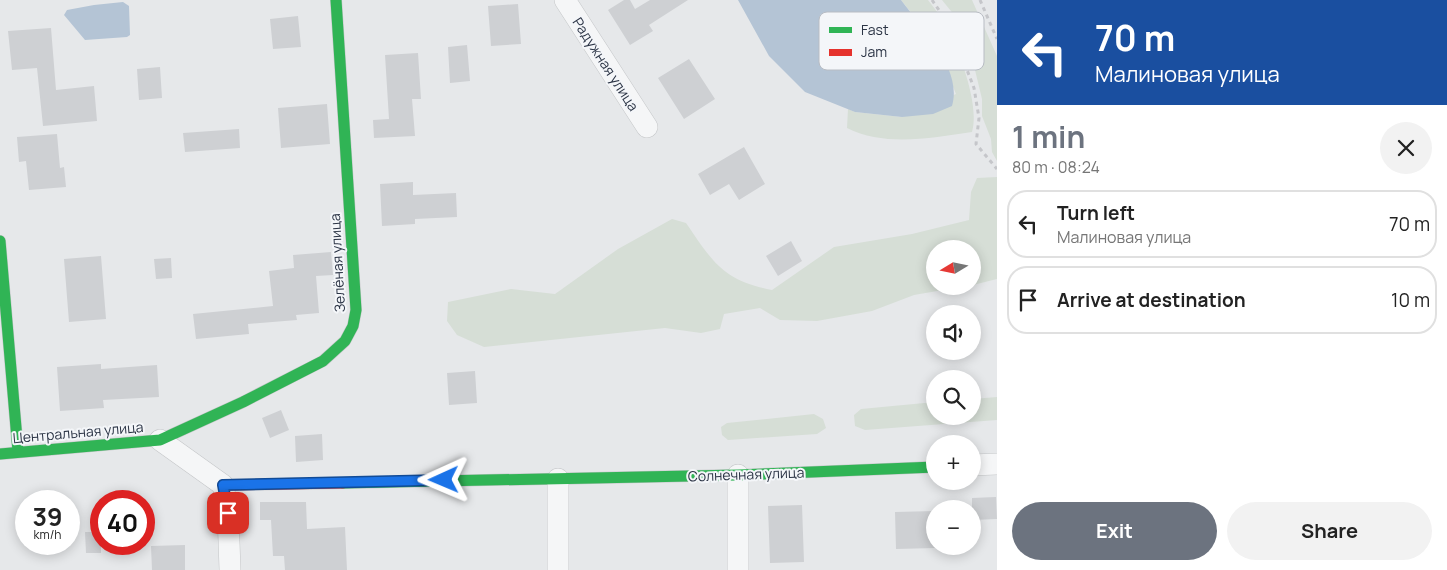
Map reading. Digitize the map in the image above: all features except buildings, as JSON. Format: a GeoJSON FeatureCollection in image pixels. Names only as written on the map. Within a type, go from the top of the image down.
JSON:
{"type":"FeatureCollection","features":[{"type":"Feature","properties":{"kind":"street","name":"Зелёная улица"},"geometry":{"type":"LineString","coordinates":[[160,440],[244,402],[323,362],[346,342],[353,326],[356,310],[336,0]]}},
{"type":"Feature","properties":{"kind":"street","name":"Радужная улица"},"geometry":{"type":"LineString","coordinates":[[564,0],[647,127]]}},
{"type":"Feature","properties":{"kind":"street"},"geometry":{"type":"LineString","coordinates":[[0,242],[18,451]]}},
{"type":"Feature","properties":{"kind":"street","name":"Центральная улица"},"geometry":{"type":"LineString","coordinates":[[0,454],[160,440]]}},
{"type":"Feature","properties":{"kind":"street"},"geometry":{"type":"LineString","coordinates":[[160,440],[223,485],[228,513],[230,570]]}},
{"type":"Feature","properties":{"kind":"street"},"geometry":{"type":"LineString","coordinates":[[981,465],[997,464]]}},
{"type":"Feature","properties":{"kind":"street","name":"Солнечная улица"},"geometry":{"type":"LineString","coordinates":[[223,485],[738,475],[926,467]]}},
{"type":"Feature","properties":{"kind":"street"},"geometry":{"type":"LineString","coordinates":[[738,475],[738,570]]}},
{"type":"Feature","properties":{"kind":"street"},"geometry":{"type":"LineString","coordinates":[[558,479],[558,570]]}},
{"type":"Feature","properties":{"kind":"path"},"geometry":{"type":"LineString","coordinates":[[932,0],[940,12]]}},
{"type":"Feature","properties":{"kind":"path"},"geometry":{"type":"LineString","coordinates":[[980,0],[997,39]]}},
{"type":"Feature","properties":{"kind":"path"},"geometry":{"type":"LineString","coordinates":[[967,70],[974,88],[979,118],[976,144],[997,169]]}},
{"type":"Feature","properties":{"kind":"shaded area"},"geometry":{"type":"Polygon","coordinates":[[[901,0],[928,0],[938,12],[911,12],[901,0]]]}},
{"type":"Feature","properties":{"kind":"shaded area"},"geometry":{"type":"Polygon","coordinates":[[[942,0],[972,0],[977,12],[952,12],[942,0]]]}},
{"type":"Feature","properties":{"kind":"shaded area"},"geometry":{"type":"Polygon","coordinates":[[[984,27],[997,56],[997,161],[992,152],[991,139],[982,116],[982,99],[975,70],[984,70],[984,27]]]}},
{"type":"Feature","properties":{"kind":"shaded area"},"geometry":{"type":"Polygon","coordinates":[[[946,70],[964,70],[973,107],[974,120],[972,132],[924,138],[892,139],[862,134],[847,128],[848,109],[855,112],[902,117],[956,94],[946,70]]]}},
{"type":"Feature","properties":{"kind":"shaded area"},"geometry":{"type":"Polygon","coordinates":[[[997,177],[997,279],[981,283],[981,240],[926,240],[926,293],[914,295],[872,311],[817,321],[780,320],[760,308],[724,314],[720,329],[701,333],[665,328],[484,347],[457,335],[447,321],[448,302],[511,289],[555,294],[618,249],[672,219],[686,223],[712,259],[730,275],[755,286],[772,290],[834,247],[912,234],[969,220],[971,192],[977,178],[997,177]]]}},
{"type":"Feature","properties":{"kind":"shaded area"},"geometry":{"type":"Polygon","coordinates":[[[997,397],[997,420],[981,421],[981,398],[997,397]]]}},
{"type":"Feature","properties":{"kind":"shaded area"},"geometry":{"type":"Polygon","coordinates":[[[926,403],[926,425],[931,425],[865,430],[855,426],[854,415],[861,409],[926,403]]]}},
{"type":"Feature","properties":{"kind":"shaded area"},"geometry":{"type":"Polygon","coordinates":[[[814,414],[823,419],[826,428],[817,434],[728,440],[722,435],[721,427],[727,423],[814,414]]]}},
{"type":"Feature","properties":{"kind":"water"},"geometry":{"type":"Polygon","coordinates":[[[738,0],[901,0],[910,12],[819,12],[819,70],[949,70],[954,92],[952,106],[933,114],[902,117],[855,112],[805,92],[769,56],[738,0]]]}},
{"type":"Feature","properties":{"kind":"water"},"geometry":{"type":"Polygon","coordinates":[[[123,2],[129,6],[130,35],[127,37],[85,40],[64,15],[67,10],[123,2]]]}},
{"type":"Feature","properties":{"kind":"traffic: fast"},"geometry":{"type":"LineString","coordinates":[[0,454],[160,440],[243,402],[323,361],[345,341],[353,326],[356,310],[336,0]]}},
{"type":"Feature","properties":{"kind":"traffic: fast"},"geometry":{"type":"LineString","coordinates":[[0,241],[18,451]]}},
{"type":"Feature","properties":{"kind":"traffic: fast"},"geometry":{"type":"LineString","coordinates":[[343,483],[738,475],[926,467]]}},
{"type":"Feature","properties":{"kind":"traffic: jam"},"geometry":{"type":"LineString","coordinates":[[223,485],[343,483]]}},
{"type":"Feature","properties":{"kind":"route"},"geometry":{"type":"LineString","coordinates":[[228,513],[223,485],[444,480]]}}]}
